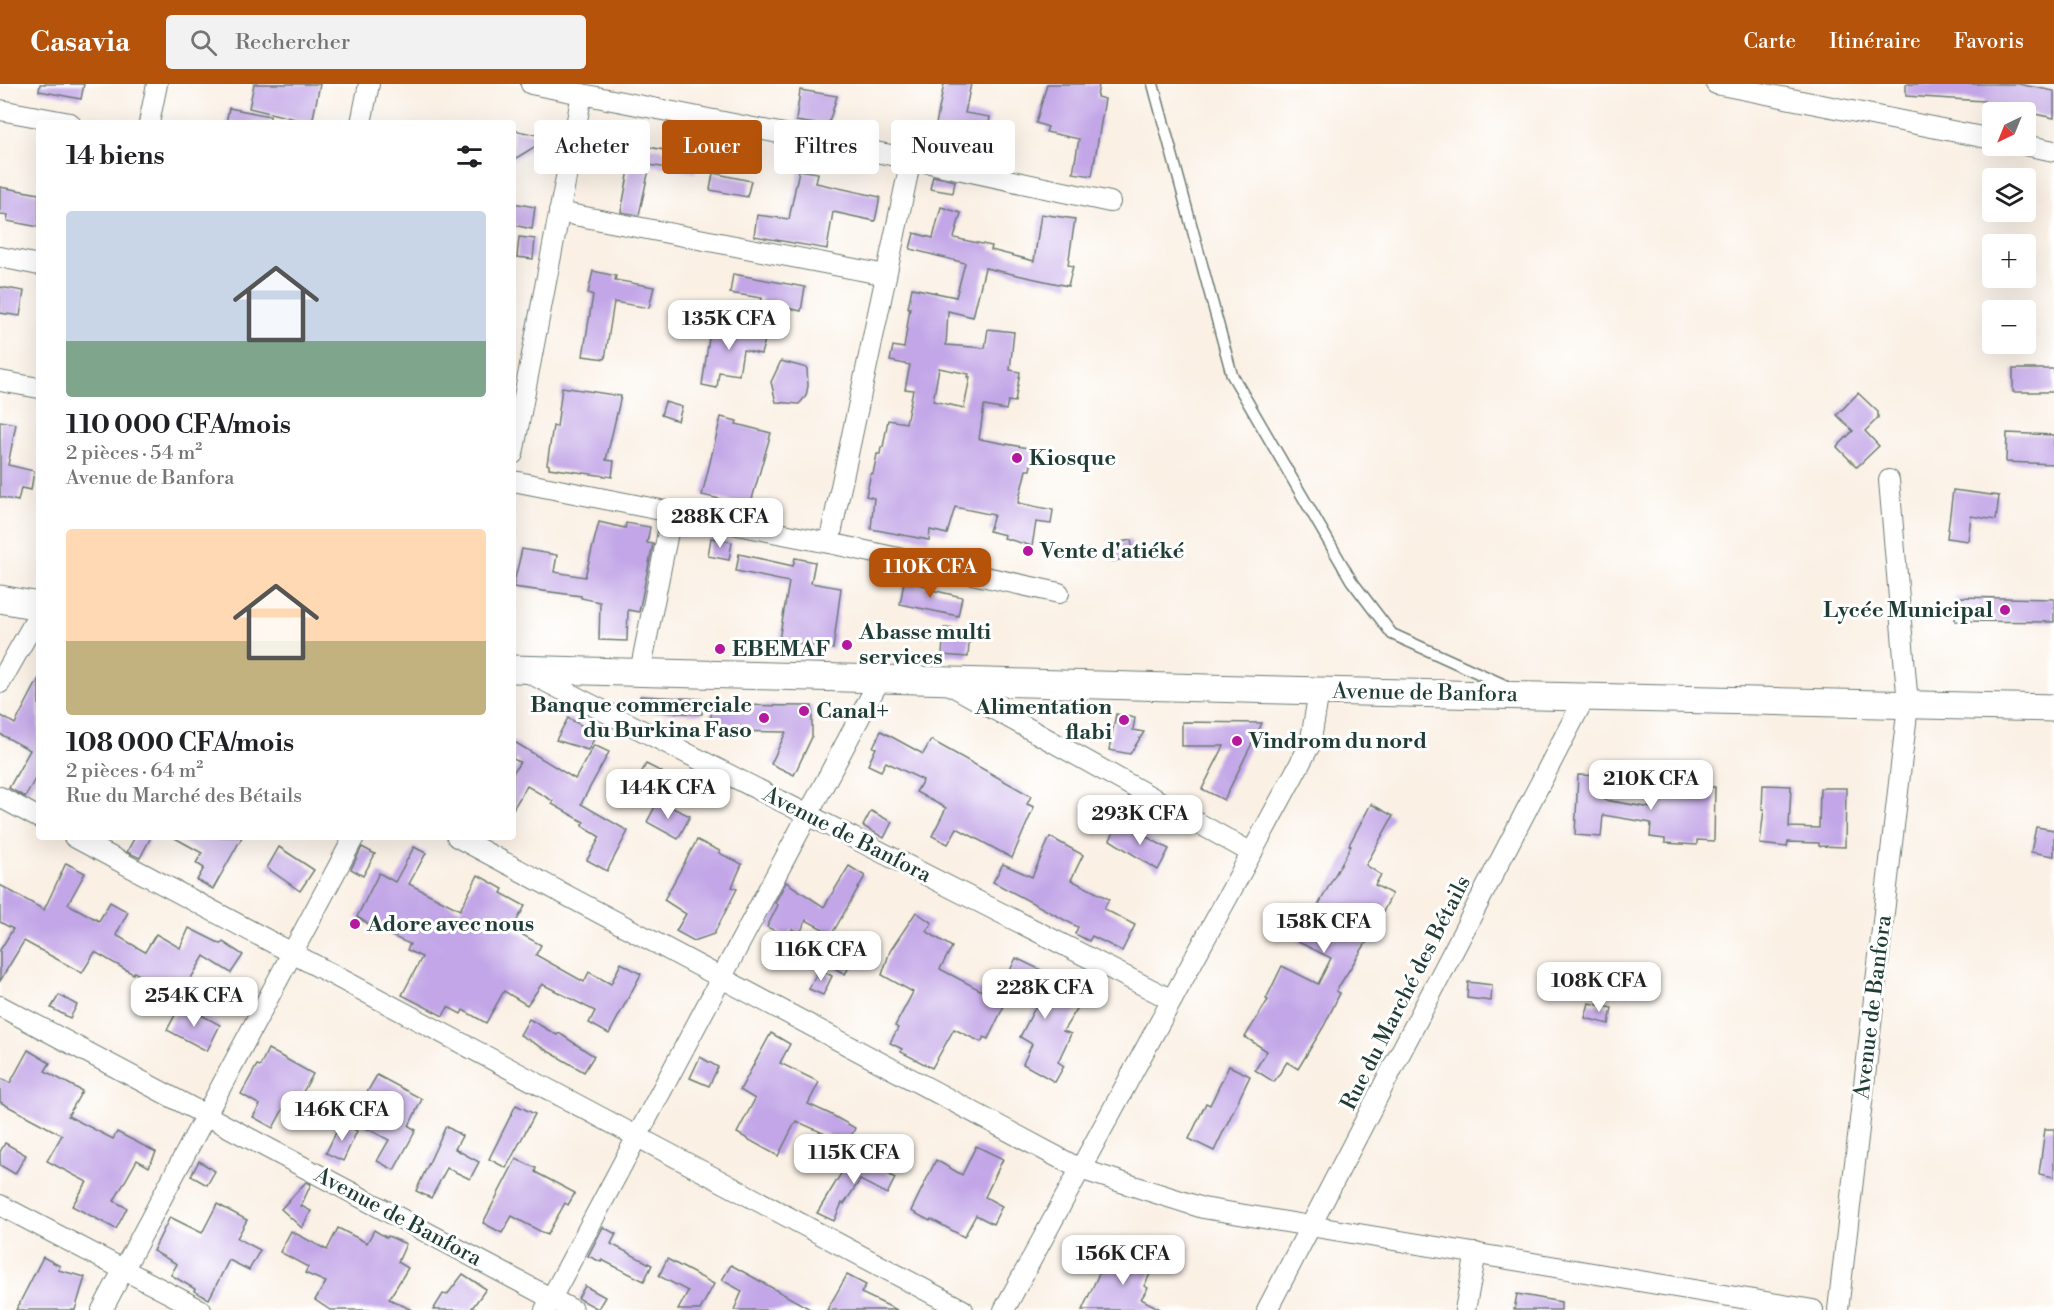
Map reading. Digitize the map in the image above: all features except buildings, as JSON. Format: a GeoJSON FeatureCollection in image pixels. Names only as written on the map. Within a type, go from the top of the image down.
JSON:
{"type":"FeatureCollection","features":[{"type":"Feature","properties":{"kind":"main road"},"geometry":{"type":"LineString","coordinates":[[0,599],[36,605]]}},
{"type":"Feature","properties":{"kind":"main road","name":"Avenue de Banfora"},"geometry":{"type":"LineString","coordinates":[[518,669],[2054,708]]}},
{"type":"Feature","properties":{"kind":"street"},"geometry":{"type":"LineString","coordinates":[[150,120],[157,84]]}},
{"type":"Feature","properties":{"kind":"street"},"geometry":{"type":"LineString","coordinates":[[362,120],[369,84]]}},
{"type":"Feature","properties":{"kind":"street"},"geometry":{"type":"LineString","coordinates":[[531,84],[891,155]]}},
{"type":"Feature","properties":{"kind":"street"},"geometry":{"type":"LineString","coordinates":[[1716,84],[1982,137]]}},
{"type":"Feature","properties":{"kind":"street"},"geometry":{"type":"LineString","coordinates":[[516,438],[582,94]]}},
{"type":"Feature","properties":{"kind":"street"},"geometry":{"type":"LineString","coordinates":[[0,110],[54,120]]}},
{"type":"Feature","properties":{"kind":"street"},"geometry":{"type":"LineString","coordinates":[[2036,147],[2054,151]]}},
{"type":"Feature","properties":{"kind":"street"},"geometry":{"type":"LineString","coordinates":[[829,543],[908,174]]}},
{"type":"Feature","properties":{"kind":"street"},"geometry":{"type":"LineString","coordinates":[[980,174],[1110,202]]}},
{"type":"Feature","properties":{"kind":"street"},"geometry":{"type":"LineString","coordinates":[[559,212],[886,275]]}},
{"type":"Feature","properties":{"kind":"street"},"geometry":{"type":"LineString","coordinates":[[0,257],[36,264]]}},
{"type":"Feature","properties":{"kind":"street"},"geometry":{"type":"LineString","coordinates":[[0,381],[36,387]]}},
{"type":"Feature","properties":{"kind":"street"},"geometry":{"type":"LineString","coordinates":[[1889,480],[1908,705]]}},
{"type":"Feature","properties":{"kind":"street"},"geometry":{"type":"LineString","coordinates":[[516,482],[829,543],[1059,593]]}},
{"type":"Feature","properties":{"kind":"street"},"geometry":{"type":"LineString","coordinates":[[640,672],[672,513]]}},
{"type":"Feature","properties":{"kind":"street"},"geometry":{"type":"LineString","coordinates":[[0,682],[36,619]]}},
{"type":"Feature","properties":{"kind":"street","name":"Avenue de Banfora"},"geometry":{"type":"LineString","coordinates":[[518,669],[1172,1000]]}},
{"type":"Feature","properties":{"kind":"street"},"geometry":{"type":"LineString","coordinates":[[549,1304],[880,679]]}},
{"type":"Feature","properties":{"kind":"street","name":"Avenue de Banfora"},"geometry":{"type":"LineString","coordinates":[[942,681],[1252,853]]}},
{"type":"Feature","properties":{"kind":"street"},"geometry":{"type":"LineString","coordinates":[[1004,1310],[1310,745],[1319,691]]}},
{"type":"Feature","properties":{"kind":"street","name":"Rue du Marché des Bétails"},"geometry":{"type":"LineString","coordinates":[[1267,1310],[1586,697]]}},
{"type":"Feature","properties":{"kind":"street","name":"Avenue de Banfora"},"geometry":{"type":"LineString","coordinates":[[1838,1310],[1908,705]]}},
{"type":"Feature","properties":{"kind":"street"},"geometry":{"type":"LineString","coordinates":[[0,797],[36,816]]}},
{"type":"Feature","properties":{"kind":"street"},"geometry":{"type":"LineString","coordinates":[[80,840],[963,1310]]}},
{"type":"Feature","properties":{"kind":"street"},"geometry":{"type":"LineString","coordinates":[[102,1310],[352,840]]}},
{"type":"Feature","properties":{"kind":"street"},"geometry":{"type":"LineString","coordinates":[[463,840],[1080,1169],[1203,1208],[1814,1310]]}},
{"type":"Feature","properties":{"kind":"street","name":"Avenue de Banfora"},"geometry":{"type":"LineString","coordinates":[[0,1006],[206,1115],[549,1304],[573,1310]]}},
{"type":"Feature","properties":{"kind":"street"},"geometry":{"type":"LineString","coordinates":[[0,1204],[201,1310]]}},
{"type":"Feature","properties":{"kind":"street"},"geometry":{"type":"LineString","coordinates":[[1465,1310],[1476,1253]]}},
{"type":"Feature","properties":{"kind":"lane"},"geometry":{"type":"LineString","coordinates":[[1153,84],[1232,375],[1350,580],[1392,634],[1529,695]]}},
{"type":"Feature","properties":{"kind":"place","name":"Kiosque"},"geometry":{"type":"Point","coordinates":[1017,458]}},
{"type":"Feature","properties":{"kind":"place","name":"Vente d'atiéké"},"geometry":{"type":"Point","coordinates":[1028,551]}},
{"type":"Feature","properties":{"kind":"place","name":"Lycée Municipal"},"geometry":{"type":"Point","coordinates":[2005,610]}},
{"type":"Feature","properties":{"kind":"place","name":"Abasse multi services"},"geometry":{"type":"Point","coordinates":[847,645]}},
{"type":"Feature","properties":{"kind":"place","name":"EBEMAF"},"geometry":{"type":"Point","coordinates":[720,649]}},
{"type":"Feature","properties":{"kind":"place","name":"Canal+"},"geometry":{"type":"Point","coordinates":[804,711]}},
{"type":"Feature","properties":{"kind":"place","name":"Banque commerciale du Burkina Faso"},"geometry":{"type":"Point","coordinates":[764,718]}},
{"type":"Feature","properties":{"kind":"place","name":"Alimentation flabi"},"geometry":{"type":"Point","coordinates":[1124,720]}},
{"type":"Feature","properties":{"kind":"place","name":"Vindrom du nord"},"geometry":{"type":"Point","coordinates":[1237,741]}},
{"type":"Feature","properties":{"kind":"place","name":"Adore avec nous"},"geometry":{"type":"Point","coordinates":[355,924]}}]}
